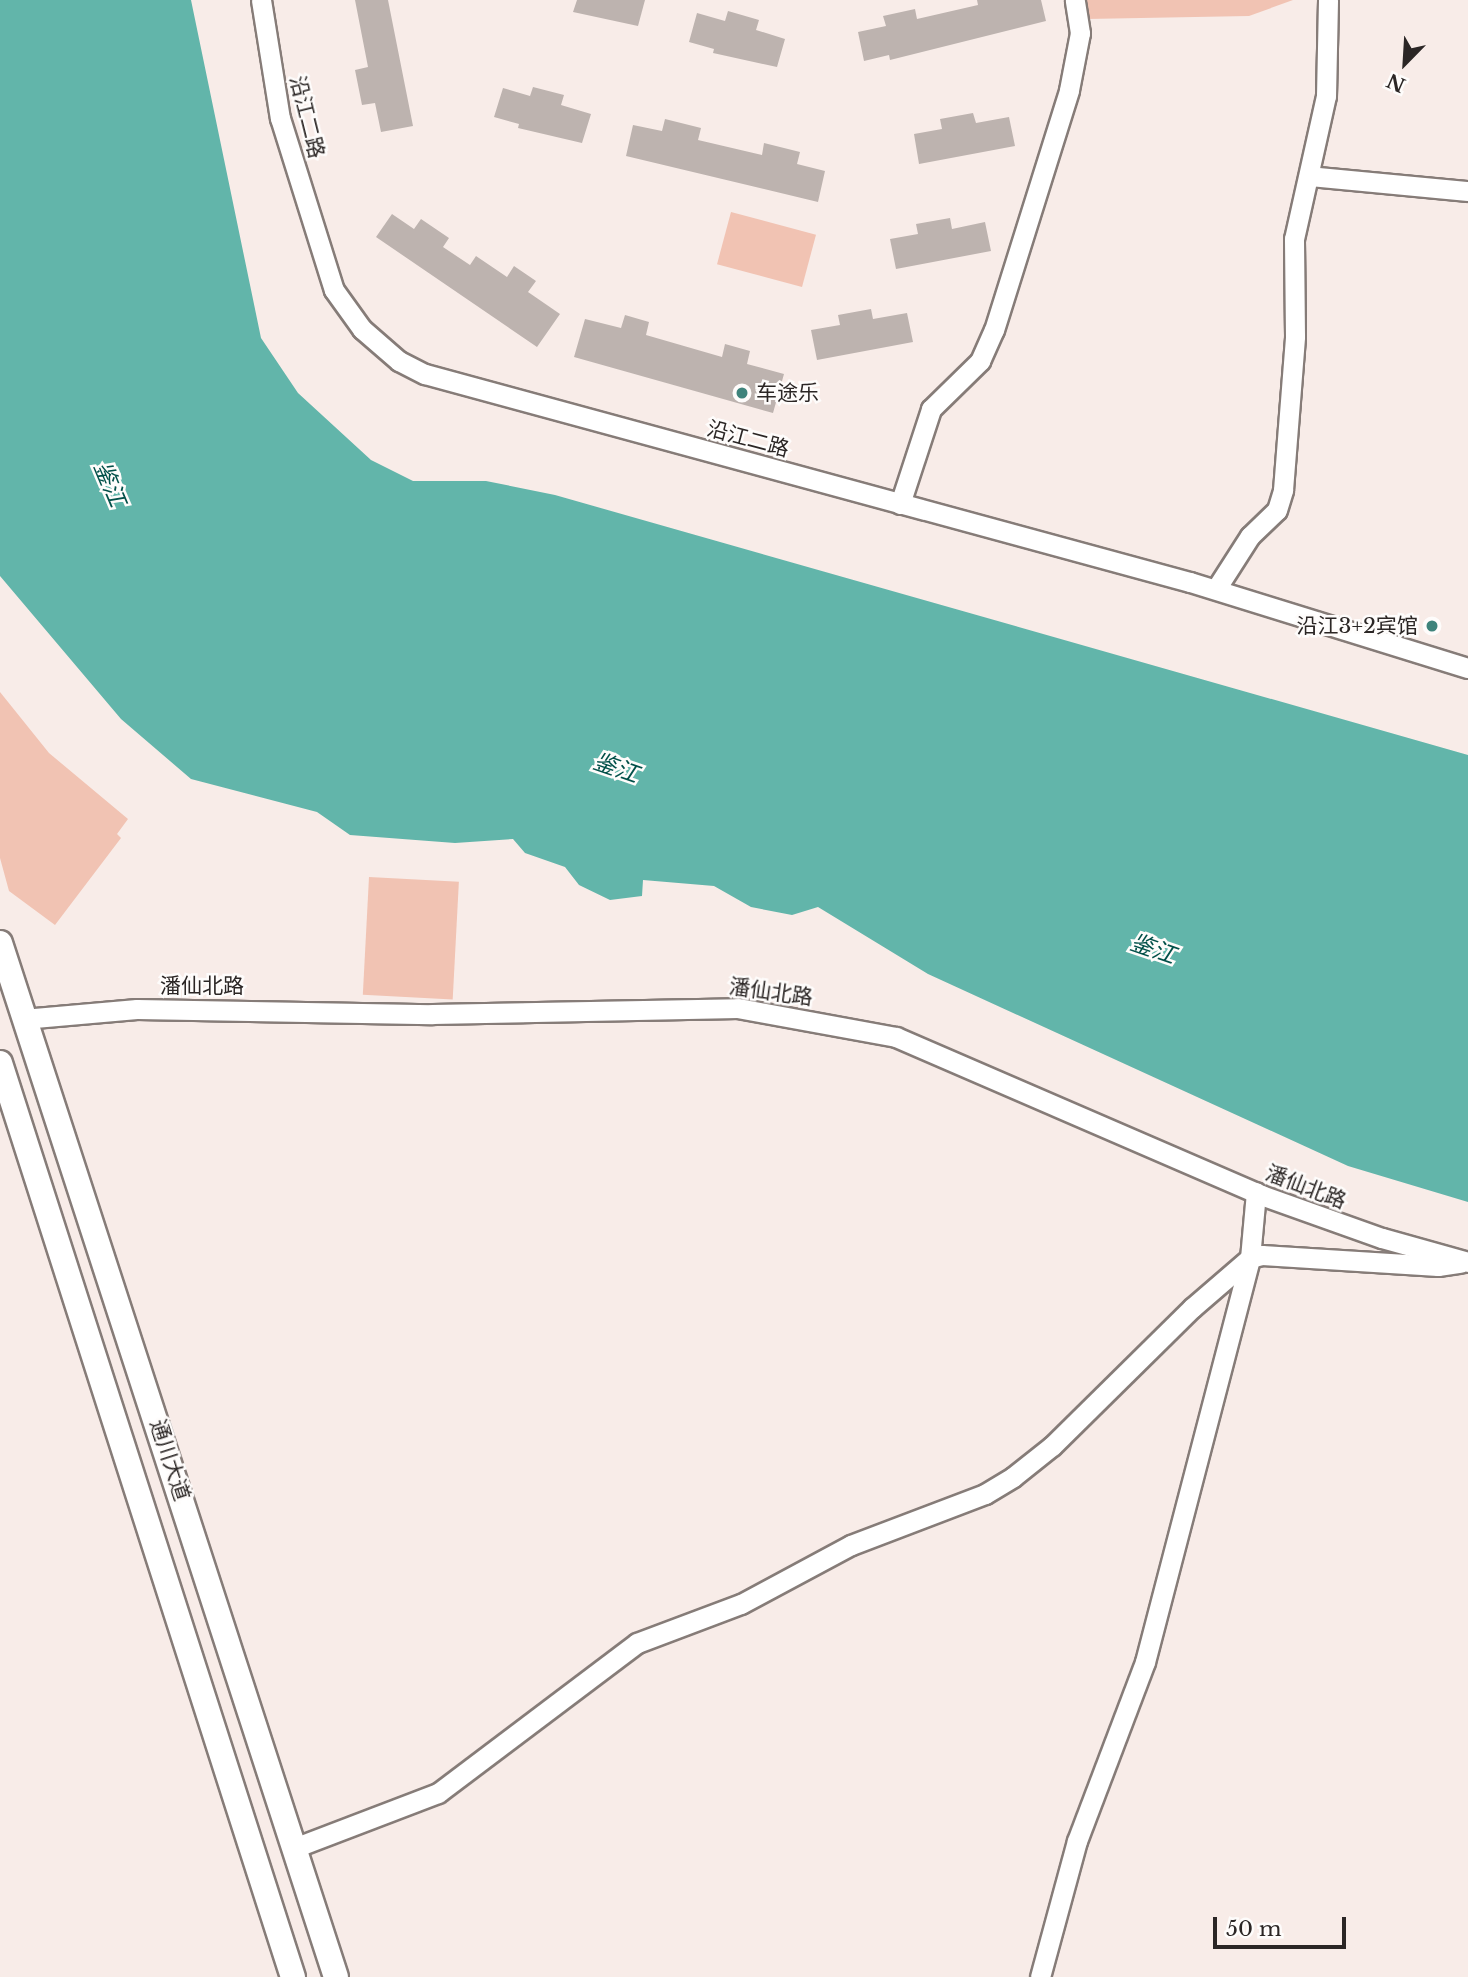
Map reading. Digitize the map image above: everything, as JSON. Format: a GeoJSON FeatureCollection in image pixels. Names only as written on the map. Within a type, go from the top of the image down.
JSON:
{"type":"FeatureCollection","features":[{"type":"Feature","properties":{"kind":"main road","name":"通川大道"},"geometry":{"type":"LineString","coordinates":[[0,943],[336,1977]]}},
{"type":"Feature","properties":{"kind":"main road","name":"通川大道"},"geometry":{"type":"LineString","coordinates":[[0,1063],[293,1977]]}},
{"type":"Feature","properties":{"kind":"street","name":"沿江二路"},"geometry":{"type":"LineString","coordinates":[[261,0],[280,118],[334,290],[376,344],[425,374],[1216,589],[1468,668]]}},
{"type":"Feature","properties":{"kind":"street"},"geometry":{"type":"LineString","coordinates":[[900,504],[931,409],[980,361],[994,330],[1069,90],[1080,33],[1075,0]]}},
{"type":"Feature","properties":{"kind":"street"},"geometry":{"type":"LineString","coordinates":[[1216,589],[1237,554],[1280,503],[1295,336],[1294,239],[1326,96],[1331,56],[1328,0]]}},
{"type":"Feature","properties":{"kind":"street"},"geometry":{"type":"LineString","coordinates":[[1309,176],[1468,191]]}},
{"type":"Feature","properties":{"kind":"street","name":"潘仙北路"},"geometry":{"type":"LineString","coordinates":[[23,1019],[137,1009],[432,1014],[738,1008],[896,1037],[1255,1192],[1382,1238],[1468,1262]]}},
{"type":"Feature","properties":{"kind":"street"},"geometry":{"type":"LineString","coordinates":[[1040,1977],[1076,1842],[1145,1662],[1250,1258],[1255,1192]]}},
{"type":"Feature","properties":{"kind":"street"},"geometry":{"type":"LineString","coordinates":[[294,1848],[438,1793],[636,1643],[741,1604],[852,1545],[1003,1483],[1052,1446],[1192,1308],[1250,1258],[1262,1255],[1438,1266],[1468,1262]]}},
{"type":"Feature","properties":{"kind":"shaded area"},"geometry":{"type":"Polygon","coordinates":[[[1084,0],[1293,0],[1249,16],[1087,19],[1084,0]]]}},
{"type":"Feature","properties":{"kind":"shaded area"},"geometry":{"type":"Polygon","coordinates":[[[731,212],[816,235],[802,287],[717,264],[731,212]]]}},
{"type":"Feature","properties":{"kind":"shaded area"},"geometry":{"type":"Polygon","coordinates":[[[0,692],[49,753],[128,819],[117,834],[121,838],[55,925],[9,891],[0,858],[0,692]]]}},
{"type":"Feature","properties":{"kind":"shaded area"},"geometry":{"type":"Polygon","coordinates":[[[369,877],[459,882],[453,1000],[363,995],[369,877]]]}},
{"type":"Feature","properties":{"kind":"water","name":"鉴江"},"geometry":{"type":"Polygon","coordinates":[[[0,0],[191,0],[261,338],[298,393],[371,460],[413,481],[486,481],[555,495],[1468,755],[1468,1202],[1348,1166],[928,974],[818,907],[792,915],[751,907],[714,886],[643,880],[642,896],[610,900],[579,885],[565,867],[525,853],[513,839],[455,843],[350,835],[317,812],[191,779],[121,719],[0,576],[0,0]]]}},
{"type":"Feature","properties":{"kind":"building"},"geometry":{"type":"Polygon","coordinates":[[[355,0],[388,0],[413,126],[381,132],[375,103],[362,105],[355,70],[368,67],[355,0]]]}},
{"type":"Feature","properties":{"kind":"building"},"geometry":{"type":"Polygon","coordinates":[[[577,0],[645,0],[638,26],[573,12],[577,0]]]}},
{"type":"Feature","properties":{"kind":"building"},"geometry":{"type":"Polygon","coordinates":[[[977,0],[1041,0],[1046,21],[890,60],[889,55],[864,61],[858,32],[886,26],[883,16],[915,9],[917,19],[978,5],[977,0]]]}},
{"type":"Feature","properties":{"kind":"building"},"geometry":{"type":"Polygon","coordinates":[[[728,11],[759,20],[756,30],[785,39],[777,67],[713,53],[714,49],[689,42],[697,13],[725,21],[728,11]]]}},
{"type":"Feature","properties":{"kind":"building"},"geometry":{"type":"Polygon","coordinates":[[[533,87],[564,95],[561,105],[591,114],[582,143],[518,128],[519,124],[494,117],[503,88],[530,96],[533,87]]]}},
{"type":"Feature","properties":{"kind":"building"},"geometry":{"type":"Polygon","coordinates":[[[973,113],[976,123],[1009,117],[1015,146],[919,164],[914,134],[942,129],[940,119],[973,113]]]}},
{"type":"Feature","properties":{"kind":"building"},"geometry":{"type":"Polygon","coordinates":[[[665,119],[701,128],[698,140],[762,155],[764,143],[800,152],[797,164],[825,171],[818,202],[626,156],[633,125],[662,131],[665,119]]]}},
{"type":"Feature","properties":{"kind":"building"},"geometry":{"type":"Polygon","coordinates":[[[392,214],[414,229],[421,219],[449,238],[443,247],[470,265],[476,256],[507,277],[514,266],[536,281],[528,292],[560,314],[537,347],[376,237],[392,214]]]}},
{"type":"Feature","properties":{"kind":"building"},"geometry":{"type":"Polygon","coordinates":[[[950,218],[952,229],[985,222],[991,251],[896,269],[890,239],[918,234],[916,224],[950,218]]]}},
{"type":"Feature","properties":{"kind":"building"},"geometry":{"type":"Polygon","coordinates":[[[871,309],[873,319],[907,313],[913,342],[817,360],[811,330],[840,325],[838,315],[871,309]]]}},
{"type":"Feature","properties":{"kind":"building"},"geometry":{"type":"Polygon","coordinates":[[[625,315],[649,322],[646,335],[722,357],[725,344],[750,351],[747,364],[784,374],[773,413],[574,357],[585,319],[621,328],[625,315]]]}},
{"type":"Feature","properties":{"kind":"place","name":"车途乐"},"geometry":{"type":"Point","coordinates":[742,393]}},
{"type":"Feature","properties":{"kind":"place","name":"沿江3+2宾馆"},"geometry":{"type":"Point","coordinates":[1432,626]}}]}
